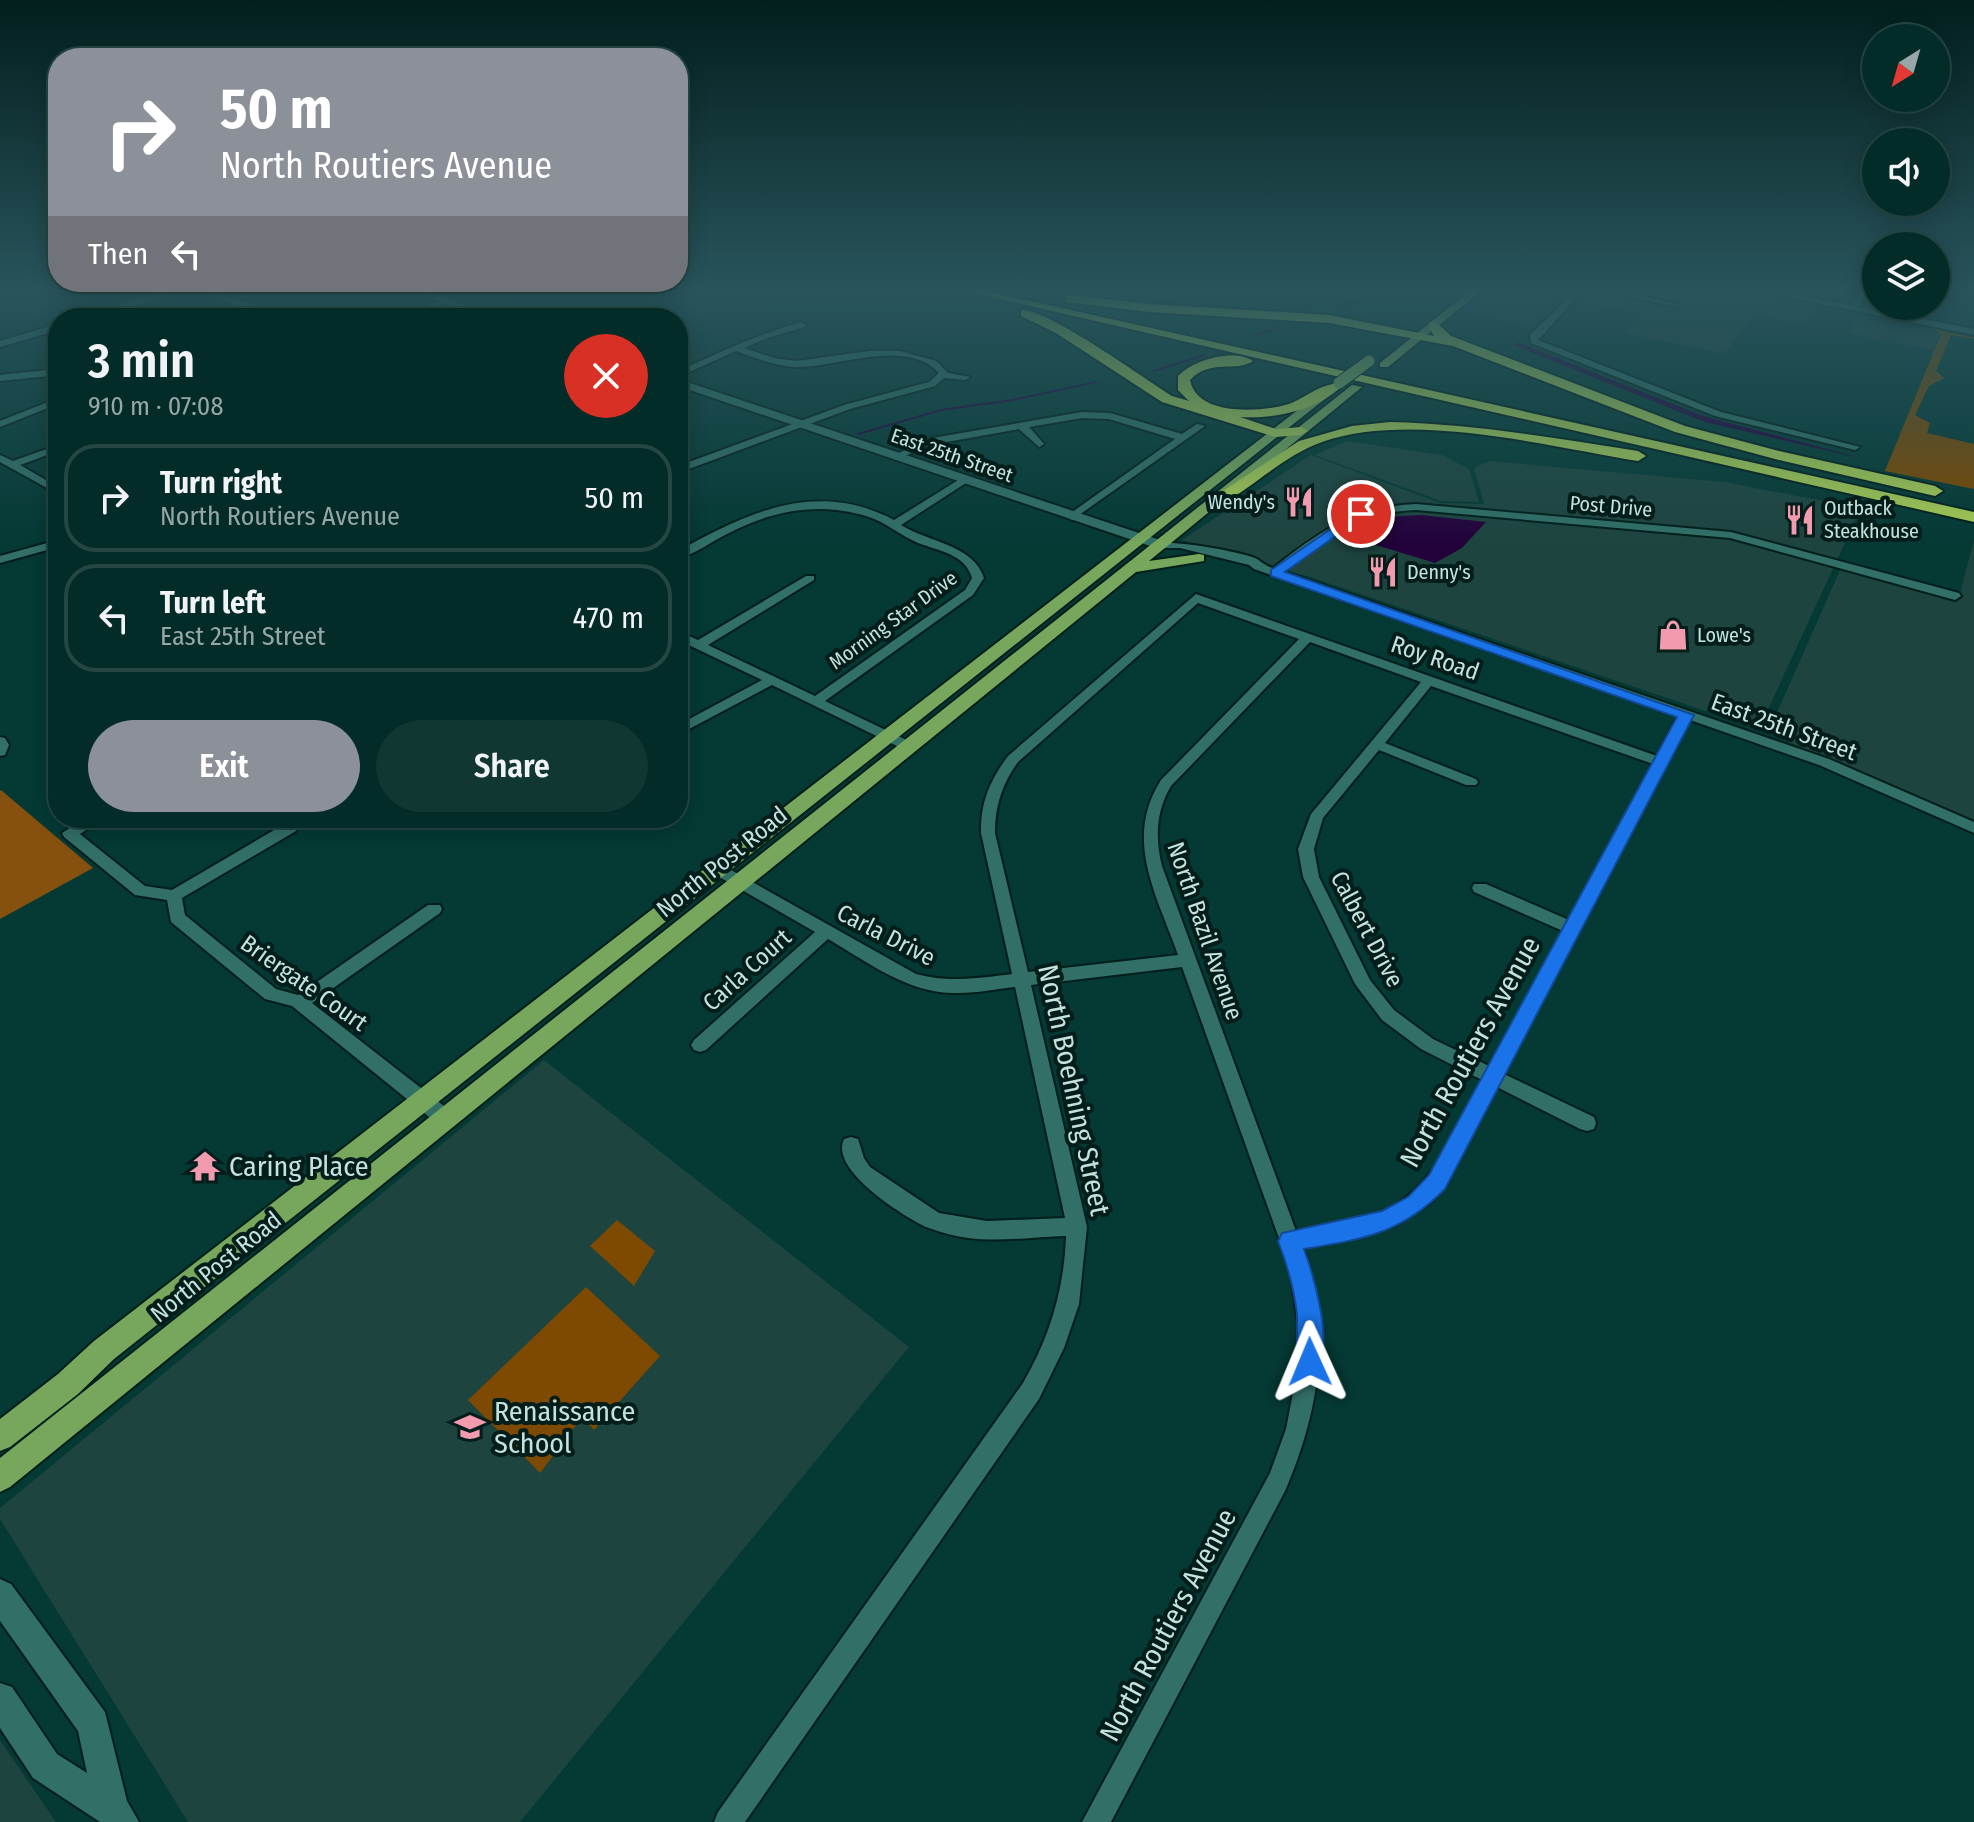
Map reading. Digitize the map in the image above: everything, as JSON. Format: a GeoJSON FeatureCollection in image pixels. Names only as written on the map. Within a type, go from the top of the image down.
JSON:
{"type":"FeatureCollection","features":[{"type":"Feature","properties":{"kind":"highway"},"geometry":{"type":"LineString","coordinates":[[1127,375],[1155,393],[1225,419],[1275,433],[1301,431]]}},
{"type":"Feature","properties":{"kind":"highway"},"geometry":{"type":"LineString","coordinates":[[1188,375],[1182,381],[1188,394],[1205,405],[1253,413],[1288,409],[1336,386]]}},
{"type":"Feature","properties":{"kind":"highway"},"geometry":{"type":"LineString","coordinates":[[1318,375],[1974,524]]}},
{"type":"Feature","properties":{"kind":"highway"},"geometry":{"type":"LineString","coordinates":[[1337,375],[1974,517]]}},
{"type":"Feature","properties":{"kind":"highway"},"geometry":{"type":"LineString","coordinates":[[1386,375],[1974,505]]}},
{"type":"Feature","properties":{"kind":"highway"},"geometry":{"type":"LineString","coordinates":[[1538,375],[1679,428],[1944,493]]}},
{"type":"Feature","properties":{"kind":"highway"},"geometry":{"type":"LineString","coordinates":[[1225,419],[1254,434],[1255,449]]}},
{"type":"Feature","properties":{"kind":"highway"},"geometry":{"type":"LineString","coordinates":[[1217,500],[1308,443],[1348,431],[1399,427],[1468,432],[1641,456],[1907,509]]}},
{"type":"Feature","properties":{"kind":"main road","name":"North Post Road"},"geometry":{"type":"LineString","coordinates":[[0,1437],[68,1384],[104,1350],[1350,375]]}},
{"type":"Feature","properties":{"kind":"main road","name":"North Post Road"},"geometry":{"type":"LineString","coordinates":[[0,1477],[1131,569],[1165,546],[1371,375]]}},
{"type":"Feature","properties":{"kind":"main road"},"geometry":{"type":"LineString","coordinates":[[1131,569],[1199,558]]}},
{"type":"Feature","properties":{"kind":"street"},"geometry":{"type":"LineString","coordinates":[[0,378],[29,375]]}},
{"type":"Feature","properties":{"kind":"street"},"geometry":{"type":"LineString","coordinates":[[1621,375],[1718,414],[1855,447]]}},
{"type":"Feature","properties":{"kind":"street"},"geometry":{"type":"LineString","coordinates":[[688,466],[799,424],[942,378],[965,377]]}},
{"type":"Feature","properties":{"kind":"street","name":"East 25th Street"},"geometry":{"type":"LineString","coordinates":[[688,385],[1141,540],[1165,546],[1180,545],[1253,562],[1258,567]]}},
{"type":"Feature","properties":{"kind":"street"},"geometry":{"type":"LineString","coordinates":[[0,424],[48,405]]}},
{"type":"Feature","properties":{"kind":"street"},"geometry":{"type":"LineString","coordinates":[[896,457],[927,442],[1098,415],[1183,438]]}},
{"type":"Feature","properties":{"kind":"street"},"geometry":{"type":"LineString","coordinates":[[1021,425],[1039,444]]}},
{"type":"Feature","properties":{"kind":"street"},"geometry":{"type":"LineString","coordinates":[[1072,517],[1200,426]]}},
{"type":"Feature","properties":{"kind":"street"},"geometry":{"type":"LineString","coordinates":[[11,465],[48,452]]}},
{"type":"Feature","properties":{"kind":"street"},"geometry":{"type":"LineString","coordinates":[[0,458],[48,485]]}},
{"type":"Feature","properties":{"kind":"street"},"geometry":{"type":"LineString","coordinates":[[894,525],[964,481]]}},
{"type":"Feature","properties":{"kind":"street","name":"Morning Star Drive"},"geometry":{"type":"LineString","coordinates":[[688,550],[748,517],[793,506],[825,506],[859,512],[894,525],[916,539],[968,560],[977,573],[976,583],[969,592],[816,701]]}},
{"type":"Feature","properties":{"kind":"street","name":"Post Drive"},"geometry":{"type":"LineString","coordinates":[[1275,573],[1357,516],[1401,507],[1731,535],[1955,596]]}},
{"type":"Feature","properties":{"kind":"street","name":"East 25th Street"},"geometry":{"type":"LineString","coordinates":[[1165,546],[1174,552],[1199,558],[1245,568],[1258,567],[1824,762],[1974,828]]}},
{"type":"Feature","properties":{"kind":"street"},"geometry":{"type":"LineString","coordinates":[[0,560],[48,547]]}},
{"type":"Feature","properties":{"kind":"street"},"geometry":{"type":"LineString","coordinates":[[699,645],[810,578]]}},
{"type":"Feature","properties":{"kind":"street","name":"Roy Road"},"geometry":{"type":"LineString","coordinates":[[1196,598],[1660,762]]}},
{"type":"Feature","properties":{"kind":"street","name":"North Boehning Street"},"geometry":{"type":"LineString","coordinates":[[728,1822],[1040,1376],[1058,1341],[1075,1276],[1077,1227],[988,833],[988,810],[994,788],[1019,753],[1196,598]]}},
{"type":"Feature","properties":{"kind":"street","name":"North Bazil Avenue"},"geometry":{"type":"LineString","coordinates":[[1290,1241],[1149,846],[1150,820],[1156,799],[1173,774],[1307,638]]}},
{"type":"Feature","properties":{"kind":"street"},"geometry":{"type":"LineString","coordinates":[[688,640],[910,747]]}},
{"type":"Feature","properties":{"kind":"street","name":"Calbert Drive"},"geometry":{"type":"LineString","coordinates":[[1430,679],[1315,820],[1306,849],[1311,877],[1363,984],[1378,1003],[1427,1044],[1587,1123]]}},
{"type":"Feature","properties":{"kind":"street"},"geometry":{"type":"LineString","coordinates":[[688,726],[772,680]]}},
{"type":"Feature","properties":{"kind":"street","name":"North Routiers Avenue"},"geometry":{"type":"LineString","coordinates":[[1096,1822],[1278,1481],[1295,1442],[1309,1382],[1310,1330],[1303,1284],[1290,1241],[1388,1220],[1416,1204],[1443,1171],[1686,715]]}},
{"type":"Feature","properties":{"kind":"street"},"geometry":{"type":"LineString","coordinates":[[0,741],[0,752]]}},
{"type":"Feature","properties":{"kind":"street"},"geometry":{"type":"LineString","coordinates":[[1376,744],[1471,782]]}},
{"type":"Feature","properties":{"kind":"street"},"geometry":{"type":"LineString","coordinates":[[78,828],[69,833],[141,891],[174,896],[289,828]]}},
{"type":"Feature","properties":{"kind":"street","name":"Carla Drive"},"geometry":{"type":"LineString","coordinates":[[719,870],[895,971],[932,985],[958,987],[1188,960]]}},
{"type":"Feature","properties":{"kind":"street"},"geometry":{"type":"LineString","coordinates":[[1480,888],[1572,928]]}},
{"type":"Feature","properties":{"kind":"street","name":"Briergate Court"},"geometry":{"type":"LineString","coordinates":[[174,896],[177,918],[271,994],[299,1003],[446,1119]]}},
{"type":"Feature","properties":{"kind":"street"},"geometry":{"type":"LineString","coordinates":[[299,1003],[434,909]]}},
{"type":"Feature","properties":{"kind":"street","name":"Carla Court"},"geometry":{"type":"LineString","coordinates":[[700,1045],[826,932]]}},
{"type":"Feature","properties":{"kind":"street"},"geometry":{"type":"LineString","coordinates":[[851,1145],[855,1164],[863,1173],[920,1213],[944,1224],[972,1228],[1077,1227]]}},
{"type":"Feature","properties":{"kind":"street"},"geometry":{"type":"LineString","coordinates":[[0,1595],[93,1724],[117,1816]]}},
{"type":"Feature","properties":{"kind":"street"},"geometry":{"type":"LineString","coordinates":[[0,1699],[45,1766],[117,1816]]}},
{"type":"Feature","properties":{"kind":"shaded area"},"geometry":{"type":"Polygon","coordinates":[[[1588,375],[1600,375],[1703,416],[1864,459],[1705,422],[1588,375]]]}},
{"type":"Feature","properties":{"kind":"shaded area"},"geometry":{"type":"Polygon","coordinates":[[[1924,375],[1941,375],[1944,378],[1929,386],[1915,415],[1930,423],[1927,433],[1974,444],[1974,489],[1885,471],[1924,375]]]}},
{"type":"Feature","properties":{"kind":"shaded area"},"geometry":{"type":"Polygon","coordinates":[[[1347,441],[1442,455],[1469,469],[1479,502],[1441,501],[1315,455],[1347,441]]]}},
{"type":"Feature","properties":{"kind":"shaded area"},"geometry":{"type":"Polygon","coordinates":[[[1311,455],[1440,503],[1484,504],[1474,468],[1489,461],[1724,482],[1861,508],[1759,729],[1310,577],[1182,540],[1311,455]]]}},
{"type":"Feature","properties":{"kind":"shaded area"},"geometry":{"type":"Polygon","coordinates":[[[1421,515],[1486,522],[1462,548],[1435,563],[1376,545],[1357,535],[1359,527],[1383,517],[1421,515]]]}},
{"type":"Feature","properties":{"kind":"shaded area"},"geometry":{"type":"Polygon","coordinates":[[[1974,540],[1974,823],[1768,733],[1844,561],[1960,593],[1974,540]]]}},
{"type":"Feature","properties":{"kind":"shaded area"},"geometry":{"type":"Polygon","coordinates":[[[0,791],[93,868],[0,919],[0,791]]]}},
{"type":"Feature","properties":{"kind":"shaded area","name":"Renaissance School"},"geometry":{"type":"Polygon","coordinates":[[[544,1060],[909,1347],[520,1822],[188,1822],[0,1519],[0,1508],[544,1060]]]}},
{"type":"Feature","properties":{"kind":"shaded area"},"geometry":{"type":"Polygon","coordinates":[[[617,1220],[655,1251],[634,1286],[590,1246],[617,1220]]]}},
{"type":"Feature","properties":{"kind":"shaded area"},"geometry":{"type":"Polygon","coordinates":[[[586,1287],[660,1356],[594,1430],[582,1417],[540,1473],[468,1400],[586,1287]]]}},
{"type":"Feature","properties":{"kind":"shaded area"},"geometry":{"type":"Polygon","coordinates":[[[0,1740],[56,1822],[0,1822],[0,1740]]]}},
{"type":"Feature","properties":{"kind":"waterway"},"geometry":{"type":"LineString","coordinates":[[858,434],[941,410],[1013,400],[1096,382]]}},
{"type":"Feature","properties":{"kind":"place","name":"Wendy's"},"geometry":{"type":"Point","coordinates":[1299,502]}},
{"type":"Feature","properties":{"kind":"place","name":"Outback Steakhouse"},"geometry":{"type":"Point","coordinates":[1800,520]}},
{"type":"Feature","properties":{"kind":"place","name":"Denny's"},"geometry":{"type":"Point","coordinates":[1383,572]}},
{"type":"Feature","properties":{"kind":"place","name":"Lowe's"},"geometry":{"type":"Point","coordinates":[1673,635]}},
{"type":"Feature","properties":{"kind":"place","name":"Caring Place"},"geometry":{"type":"Point","coordinates":[205,1166]}},
{"type":"Feature","properties":{"kind":"place","name":"Renaissance School"},"geometry":{"type":"Point","coordinates":[470,1427]}},
{"type":"Feature","properties":{"kind":"route"},"geometry":{"type":"LineString","coordinates":[[1310,1362],[1309,1314],[1300,1269],[1290,1241],[1354,1230],[1388,1220],[1416,1204],[1437,1182],[1686,715],[1275,573],[1361,514]]}}]}
